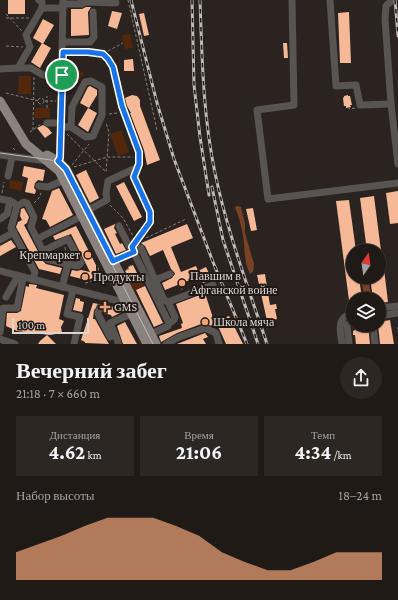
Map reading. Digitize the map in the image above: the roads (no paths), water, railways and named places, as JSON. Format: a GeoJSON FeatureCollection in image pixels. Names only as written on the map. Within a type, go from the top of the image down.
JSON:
{"type":"FeatureCollection","features":[{"type":"Feature","properties":{"kind":"main road"},"geometry":{"type":"LineString","coordinates":[[3,97],[22,137],[32,149],[66,169],[85,213],[127,297],[156,344]]}},
{"type":"Feature","properties":{"kind":"main road"},"geometry":{"type":"LineString","coordinates":[[53,161],[113,261],[127,297],[131,314],[147,344]]}},
{"type":"Feature","properties":{"kind":"street"},"geometry":{"type":"LineString","coordinates":[[18,68],[30,48],[26,35],[42,8],[42,2],[39,0]]}},
{"type":"Feature","properties":{"kind":"street"},"geometry":{"type":"LineString","coordinates":[[292,0],[294,105],[257,110],[268,199],[398,184]]}},
{"type":"Feature","properties":{"kind":"street"},"geometry":{"type":"LineString","coordinates":[[330,0],[336,86],[356,85],[360,105],[391,104]]}},
{"type":"Feature","properties":{"kind":"street"},"geometry":{"type":"LineString","coordinates":[[42,8],[63,4],[82,4],[83,1],[116,3]]}},
{"type":"Feature","properties":{"kind":"street"},"geometry":{"type":"LineString","coordinates":[[388,2],[386,6],[385,19],[391,104],[398,164]]}},
{"type":"Feature","properties":{"kind":"street"},"geometry":{"type":"LineString","coordinates":[[53,161],[60,158],[65,78],[63,52],[63,4]]}},
{"type":"Feature","properties":{"kind":"street"},"geometry":{"type":"LineString","coordinates":[[63,42],[90,42],[94,37],[93,12]]}},
{"type":"Feature","properties":{"kind":"street"},"geometry":{"type":"LineString","coordinates":[[63,52],[88,52],[103,54],[113,67],[124,112],[140,157],[134,177],[150,212],[150,222],[133,249]]}},
{"type":"Feature","properties":{"kind":"street"},"geometry":{"type":"LineString","coordinates":[[0,69],[31,68],[43,75],[65,78]]}},
{"type":"Feature","properties":{"kind":"street"},"geometry":{"type":"LineString","coordinates":[[47,123],[61,125],[69,131],[86,137],[93,136],[102,115],[102,87],[91,81],[85,82],[72,107],[69,131]]}},
{"type":"Feature","properties":{"kind":"street"},"geometry":{"type":"LineString","coordinates":[[62,107],[72,107]]}},
{"type":"Feature","properties":{"kind":"street"},"geometry":{"type":"LineString","coordinates":[[0,154],[13,154],[53,161],[60,166],[152,344]]}},
{"type":"Feature","properties":{"kind":"street"},"geometry":{"type":"LineString","coordinates":[[8,176],[13,154]]}},
{"type":"Feature","properties":{"kind":"street"},"geometry":{"type":"LineString","coordinates":[[37,239],[107,200],[106,193],[108,181],[138,167]]}},
{"type":"Feature","properties":{"kind":"street"},"geometry":{"type":"LineString","coordinates":[[42,186],[48,187],[64,180]]}},
{"type":"Feature","properties":{"kind":"street"},"geometry":{"type":"LineString","coordinates":[[1,199],[15,203],[17,206]]}},
{"type":"Feature","properties":{"kind":"street"},"geometry":{"type":"LineString","coordinates":[[0,219],[7,214],[10,201]]}},
{"type":"Feature","properties":{"kind":"street"},"geometry":{"type":"LineString","coordinates":[[33,280],[35,272],[11,228],[17,206],[24,202],[27,203],[34,217],[31,227],[43,252],[47,259],[78,266],[81,263],[68,239],[43,252]]}},
{"type":"Feature","properties":{"kind":"street"},"geometry":{"type":"LineString","coordinates":[[120,226],[169,322]]}},
{"type":"Feature","properties":{"kind":"street"},"geometry":{"type":"LineString","coordinates":[[0,240],[14,232]]}},
{"type":"Feature","properties":{"kind":"street"},"geometry":{"type":"LineString","coordinates":[[48,233],[54,246]]}},
{"type":"Feature","properties":{"kind":"street"},"geometry":{"type":"LineString","coordinates":[[113,261],[133,249],[141,248],[164,300],[168,302],[175,317],[174,320],[169,322],[168,326],[151,334]]}},
{"type":"Feature","properties":{"kind":"street"},"geometry":{"type":"LineString","coordinates":[[62,287],[68,264]]}},
{"type":"Feature","properties":{"kind":"street"},"geometry":{"type":"LineString","coordinates":[[0,271],[73,290],[102,300],[115,300],[127,297]]}},
{"type":"Feature","properties":{"kind":"street"},"geometry":{"type":"LineString","coordinates":[[155,280],[170,274]]}},
{"type":"Feature","properties":{"kind":"street"},"geometry":{"type":"LineString","coordinates":[[6,298],[21,276]]}},
{"type":"Feature","properties":{"kind":"street"},"geometry":{"type":"LineString","coordinates":[[0,332],[3,308],[17,308],[21,276]]}},
{"type":"Feature","properties":{"kind":"street"},"geometry":{"type":"LineString","coordinates":[[168,302],[213,285]]}},
{"type":"Feature","properties":{"kind":"street"},"geometry":{"type":"LineString","coordinates":[[73,290],[68,314],[80,318],[74,344]]}},
{"type":"Feature","properties":{"kind":"street"},"geometry":{"type":"LineString","coordinates":[[98,312],[110,337]]}},
{"type":"Feature","properties":{"kind":"street"},"geometry":{"type":"LineString","coordinates":[[386,312],[397,317]]}},
{"type":"Feature","properties":{"kind":"street"},"geometry":{"type":"LineString","coordinates":[[118,344],[110,323],[131,314]]}},
{"type":"Feature","properties":{"kind":"street"},"geometry":{"type":"LineString","coordinates":[[342,344],[340,326],[341,320],[346,315]]}},
{"type":"Feature","properties":{"kind":"street"},"geometry":{"type":"LineString","coordinates":[[386,316],[397,317]]}},
{"type":"Feature","properties":{"kind":"street"},"geometry":{"type":"LineString","coordinates":[[166,344],[179,337],[205,328],[216,333],[220,344]]}},
{"type":"Feature","properties":{"kind":"street"},"geometry":{"type":"LineString","coordinates":[[348,332],[349,344]]}},
{"type":"Feature","properties":{"kind":"street"},"geometry":{"type":"LineString","coordinates":[[373,332],[375,344]]}},
{"type":"Feature","properties":{"kind":"street"},"geometry":{"type":"LineString","coordinates":[[4,341],[15,344]]}},
{"type":"Feature","properties":{"kind":"tunnel"},"geometry":{"type":"LineString","coordinates":[[390,2],[398,1]]}},
{"type":"Feature","properties":{"kind":"tunnel"},"geometry":{"type":"LineString","coordinates":[[98,312],[101,304]]}},
{"type":"Feature","properties":{"kind":"tram line"},"geometry":{"type":"LineString","coordinates":[[0,153],[51,160],[61,165],[153,344]]}},
{"type":"Feature","properties":{"kind":"railway"},"geometry":{"type":"LineString","coordinates":[[131,0],[157,103],[174,159],[213,262],[247,344]]}},
{"type":"Feature","properties":{"kind":"railway"},"geometry":{"type":"LineString","coordinates":[[192,0],[194,85],[209,195]]}},
{"type":"Feature","properties":{"kind":"railway"},"geometry":{"type":"LineString","coordinates":[[200,0],[202,65],[208,130],[215,173],[232,238],[267,344]]}},
{"type":"Feature","properties":{"kind":"railway"},"geometry":{"type":"LineString","coordinates":[[395,0],[398,36]]}},
{"type":"Feature","properties":{"kind":"railway"},"geometry":{"type":"LineString","coordinates":[[212,187],[223,240],[258,344]]}},
{"type":"Feature","properties":{"kind":"place","name":"Крепмаркет"},"geometry":{"type":"Point","coordinates":[88,255]}},
{"type":"Feature","properties":{"kind":"place","name":"Продукты"},"geometry":{"type":"Point","coordinates":[85,277]}},
{"type":"Feature","properties":{"kind":"place","name":"Павшим в Афганской войне"},"geometry":{"type":"Point","coordinates":[182,283]}},
{"type":"Feature","properties":{"kind":"place","name":"GMS"},"geometry":{"type":"Point","coordinates":[105,307]}},
{"type":"Feature","properties":{"kind":"place","name":"Школа мяча"},"geometry":{"type":"Point","coordinates":[205,322]}}]}
